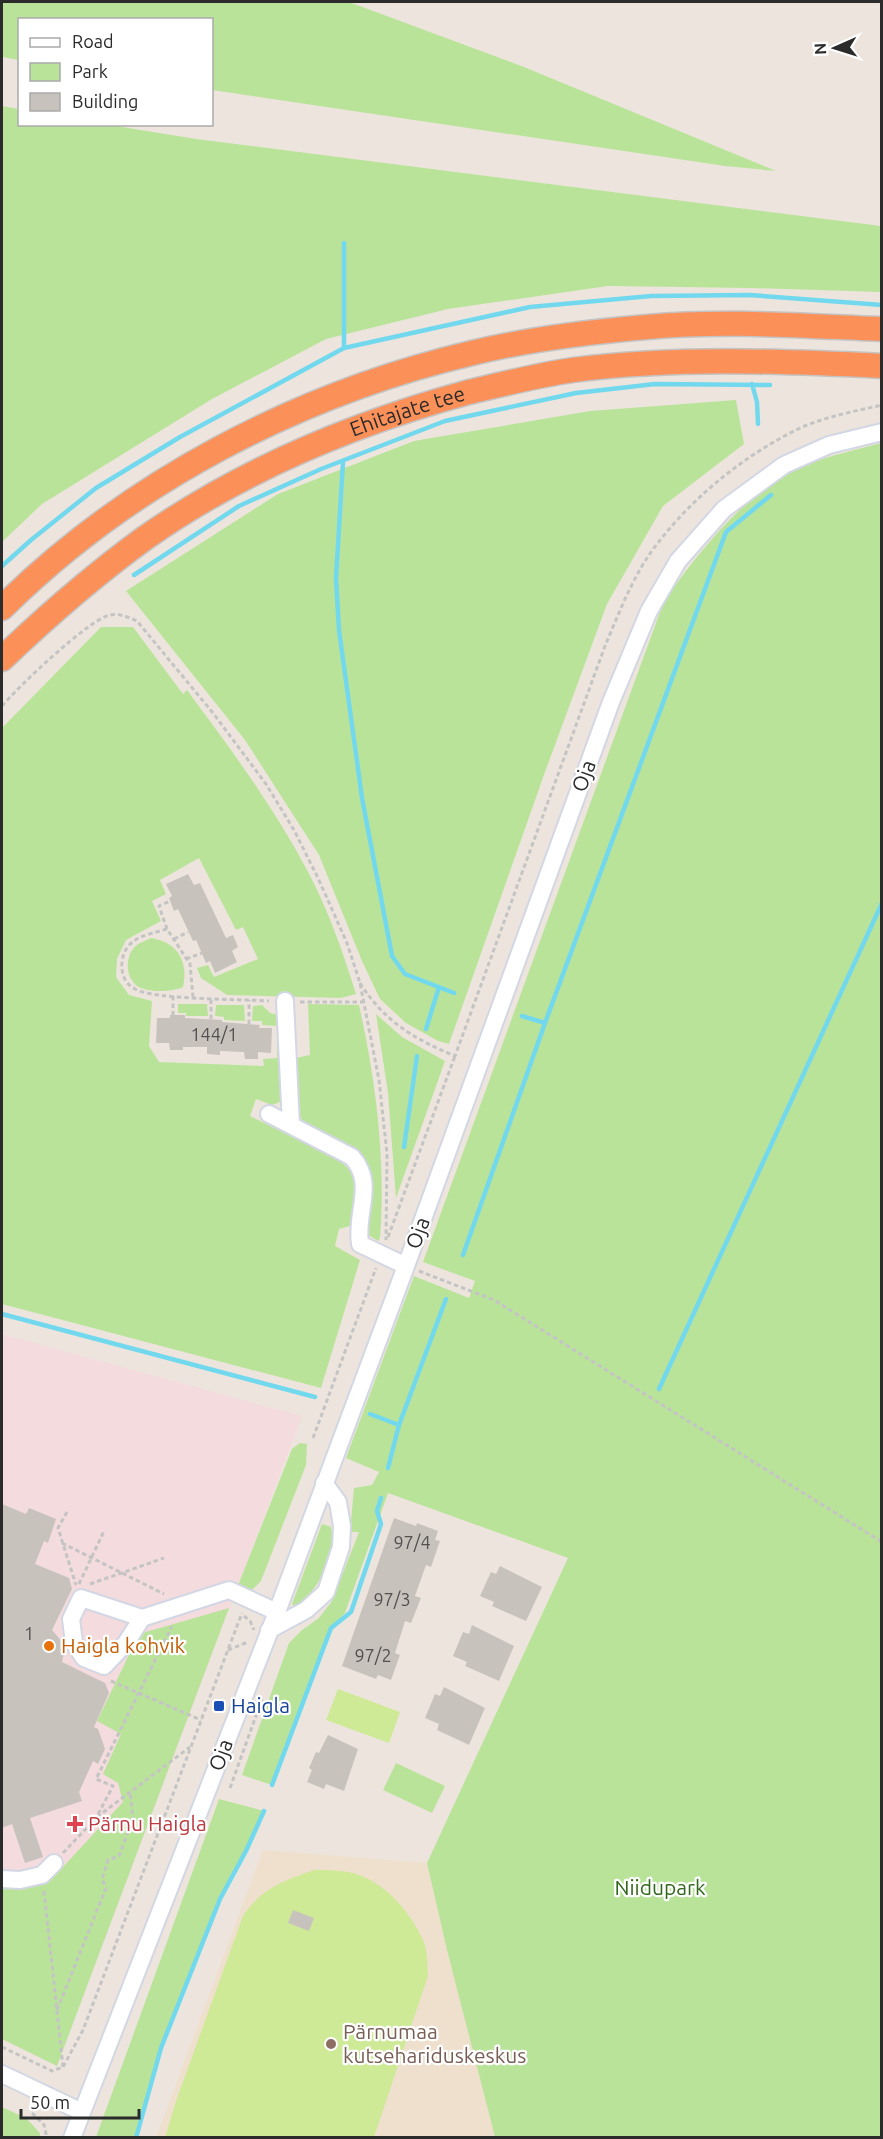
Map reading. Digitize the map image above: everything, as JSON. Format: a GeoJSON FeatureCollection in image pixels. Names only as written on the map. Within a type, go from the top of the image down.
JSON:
{"type":"FeatureCollection","features":[{"type":"Feature","properties":{"kind":"highway","name":"Ehitajate tee"},"geometry":{"type":"LineString","coordinates":[[2,608],[73,544],[193,463],[267,424],[375,381],[472,353],[548,338],[649,327],[717,324],[882,329]]}},
{"type":"Feature","properties":{"kind":"highway","name":"Ehitajate tee"},"geometry":{"type":"LineString","coordinates":[[2,659],[42,621],[104,569],[146,538],[209,497],[277,462],[348,432],[428,403],[572,370],[650,364],[732,362],[882,366]]}},
{"type":"Feature","properties":{"kind":"street","name":"Oja"},"geometry":{"type":"LineString","coordinates":[[72,2138],[211,1783],[261,1631],[277,1612],[406,1266],[611,702],[649,611],[678,561],[724,509],[784,465],[829,445],[882,432]]}},
{"type":"Feature","properties":{"kind":"street"},"geometry":{"type":"LineString","coordinates":[[285,1002],[291,1125]]}},
{"type":"Feature","properties":{"kind":"street"},"geometry":{"type":"LineString","coordinates":[[269,1114],[352,1157],[360,1167],[364,1178],[359,1221],[360,1244],[406,1266]]}},
{"type":"Feature","properties":{"kind":"street"},"geometry":{"type":"LineString","coordinates":[[261,1631],[306,1610],[326,1592],[341,1547],[342,1526],[338,1502],[324,1483]]}},
{"type":"Feature","properties":{"kind":"street"},"geometry":{"type":"LineString","coordinates":[[142,1618],[81,1598],[71,1619],[74,1643],[84,1658],[104,1666],[126,1643],[142,1618],[229,1590],[241,1606],[277,1612]]}},
{"type":"Feature","properties":{"kind":"street"},"geometry":{"type":"LineString","coordinates":[[2,1879],[20,1880],[48,1869]]}},
{"type":"Feature","properties":{"kind":"street"},"geometry":{"type":"LineString","coordinates":[[2,2074],[82,2112]]}},
{"type":"Feature","properties":{"kind":"path"},"geometry":{"type":"LineString","coordinates":[[2,706],[87,627],[109,615],[123,615],[137,621],[220,722],[266,784],[294,830],[318,878],[347,944],[360,983],[379,1080],[387,1154],[386,1241]]}},
{"type":"Feature","properties":{"kind":"path"},"geometry":{"type":"LineString","coordinates":[[170,901],[159,906],[167,929],[190,964],[193,997]]}},
{"type":"Feature","properties":{"kind":"path"},"geometry":{"type":"LineString","coordinates":[[167,929],[133,939],[124,952],[121,974],[127,984],[136,990],[173,996],[285,1002],[364,1002]]}},
{"type":"Feature","properties":{"kind":"path"},"geometry":{"type":"LineString","coordinates":[[173,939],[188,932]]}},
{"type":"Feature","properties":{"kind":"path"},"geometry":{"type":"LineString","coordinates":[[186,959],[202,953]]}},
{"type":"Feature","properties":{"kind":"path"},"geometry":{"type":"LineString","coordinates":[[173,996],[173,1015]]}},
{"type":"Feature","properties":{"kind":"path"},"geometry":{"type":"LineString","coordinates":[[211,998],[211,1019]]}},
{"type":"Feature","properties":{"kind":"path"},"geometry":{"type":"LineString","coordinates":[[249,1000],[249,1024]]}},
{"type":"Feature","properties":{"kind":"path"},"geometry":{"type":"LineString","coordinates":[[406,1266],[494,1300],[882,1542]]}},
{"type":"Feature","properties":{"kind":"path"},"geometry":{"type":"LineString","coordinates":[[67,1512],[58,1528],[77,1588]]}},
{"type":"Feature","properties":{"kind":"path"},"geometry":{"type":"LineString","coordinates":[[77,1588],[104,1531]]}},
{"type":"Feature","properties":{"kind":"path"},"geometry":{"type":"LineString","coordinates":[[63,1543],[183,1603],[96,1779],[113,1786],[96,1818]]}},
{"type":"Feature","properties":{"kind":"path"},"geometry":{"type":"LineString","coordinates":[[77,1588],[164,1558]]}},
{"type":"Feature","properties":{"kind":"path"},"geometry":{"type":"LineString","coordinates":[[241,1606],[250,1621],[261,1631]]}},
{"type":"Feature","properties":{"kind":"path"},"geometry":{"type":"LineString","coordinates":[[2,2047],[52,2071],[63,2067],[83,2030],[228,1650],[241,1606]]}},
{"type":"Feature","properties":{"kind":"path"},"geometry":{"type":"LineString","coordinates":[[228,1650],[253,1640]]}},
{"type":"Feature","properties":{"kind":"path"},"geometry":{"type":"LineString","coordinates":[[104,1666],[111,1681],[201,1720]]}},
{"type":"Feature","properties":{"kind":"path"},"geometry":{"type":"LineString","coordinates":[[230,1788],[264,1692]]}},
{"type":"Feature","properties":{"kind":"path"},"geometry":{"type":"LineString","coordinates":[[63,2067],[48,1869],[96,1818],[190,1748]]}},
{"type":"Feature","properties":{"kind":"path"},"geometry":{"type":"LineString","coordinates":[[57,2010],[106,1888],[102,1879],[108,1860],[119,1856],[133,1818],[130,1791]]}},
{"type":"Feature","properties":{"kind":"path"},"geometry":{"type":"LineString","coordinates":[[32,2113],[44,2125],[47,2138]]}},
{"type":"Feature","properties":{"kind":"shaded area","name":"Pärnu Haigla"},"geometry":{"type":"Polygon","coordinates":[[[2,1334],[302,1416],[57,2066],[2,2039],[2,1334]]]}},
{"type":"Feature","properties":{"kind":"shaded area","name":"Pärnumaa kutsehariduskeskus"},"geometry":{"type":"Polygon","coordinates":[[[263,1850],[427,1863],[495,2137],[156,2138],[263,1850]]]}},
{"type":"Feature","properties":{"kind":"green space"},"geometry":{"type":"Polygon","coordinates":[[[2,2],[349,2],[524,67],[776,171],[725,166],[213,90],[213,18],[18,18],[18,60],[2,57],[2,2]]]}},
{"type":"Feature","properties":{"kind":"green space"},"geometry":{"type":"Polygon","coordinates":[[[2,106],[18,109],[18,126],[116,126],[196,139],[881,226],[881,292],[608,286],[448,309],[326,339],[212,399],[42,504],[2,542],[2,106]]]}},
{"type":"Feature","properties":{"kind":"green space"},"geometry":{"type":"Polygon","coordinates":[[[736,400],[744,444],[663,506],[607,604],[449,1044],[438,1041],[406,1023],[380,999],[319,855],[245,740],[126,591],[278,494],[414,441],[590,411],[736,400]]]}},
{"type":"Feature","properties":{"kind":"green space","name":"Niidupark"},"geometry":{"type":"Polygon","coordinates":[[[881,443],[881,2137],[495,2137],[427,1863],[568,1558],[388,1493],[345,1613],[331,1628],[272,1785],[242,1775],[289,1643],[319,1618],[332,1601],[359,1532],[350,1532],[354,1488],[372,1485],[379,1472],[346,1458],[414,1276],[469,1298],[475,1281],[423,1262],[664,601],[690,565],[722,528],[775,481],[814,462],[881,443]]]}},
{"type":"Feature","properties":{"kind":"green space"},"geometry":{"type":"Polygon","coordinates":[[[101,627],[133,627],[183,694],[187,690],[250,778],[294,846],[315,885],[346,962],[356,994],[341,998],[227,995],[201,978],[197,968],[208,965],[214,977],[258,959],[243,927],[236,930],[199,858],[160,880],[166,894],[152,901],[161,921],[126,940],[117,959],[116,977],[129,995],[152,1001],[149,1046],[159,1062],[264,1066],[263,1059],[277,1058],[277,1026],[262,1025],[262,1021],[252,1021],[253,1006],[262,1005],[270,1013],[279,1015],[280,1102],[272,1105],[256,1099],[250,1116],[338,1159],[351,1171],[356,1184],[350,1226],[339,1229],[335,1246],[360,1260],[321,1388],[2,1304],[2,728],[101,627]]]}},
{"type":"Feature","properties":{"kind":"green space"},"geometry":{"type":"Polygon","coordinates":[[[151,938],[168,944],[179,954],[184,969],[183,987],[153,991],[141,988],[133,982],[128,971],[131,953],[138,944],[151,938]]]}},
{"type":"Feature","properties":{"kind":"green space"},"geometry":{"type":"Polygon","coordinates":[[[178,1004],[207,1004],[208,1016],[186,1016],[186,1013],[178,1013],[178,1004]]]}},
{"type":"Feature","properties":{"kind":"green space"},"geometry":{"type":"Polygon","coordinates":[[[308,1004],[359,1005],[378,1121],[382,1209],[378,1241],[367,1234],[371,1186],[366,1164],[351,1147],[304,1124],[300,1116],[296,1058],[310,1055],[308,1004]]]}},
{"type":"Feature","properties":{"kind":"green space"},"geometry":{"type":"Polygon","coordinates":[[[216,1005],[244,1005],[245,1021],[224,1020],[224,1017],[215,1016],[216,1005]]]}},
{"type":"Feature","properties":{"kind":"green space"},"geometry":{"type":"Polygon","coordinates":[[[376,1014],[402,1037],[445,1061],[396,1198],[388,1093],[376,1014]]]}},
{"type":"Feature","properties":{"kind":"green space"},"geometry":{"type":"Polygon","coordinates":[[[300,1443],[307,1444],[306,1465],[261,1581],[246,1592],[239,1587],[239,1583],[292,1449],[300,1443]]]}},
{"type":"Feature","properties":{"kind":"green space"},"geometry":{"type":"Polygon","coordinates":[[[322,1524],[331,1527],[333,1545],[331,1555],[314,1588],[296,1608],[292,1604],[322,1524]]]}},
{"type":"Feature","properties":{"kind":"green space"},"geometry":{"type":"Polygon","coordinates":[[[229,1608],[57,2066],[2,2039],[2,1885],[22,1886],[50,1881],[123,1802],[118,1783],[103,1774],[121,1734],[97,1721],[139,1634],[229,1608]]]}},
{"type":"Feature","properties":{"kind":"green space"},"geometry":{"type":"Polygon","coordinates":[[[338,1689],[400,1712],[389,1743],[326,1720],[338,1689]]]}},
{"type":"Feature","properties":{"kind":"green space"},"geometry":{"type":"Polygon","coordinates":[[[396,1763],[445,1786],[432,1813],[383,1790],[396,1763]]]}},
{"type":"Feature","properties":{"kind":"green space"},"geometry":{"type":"Polygon","coordinates":[[[219,1799],[264,1811],[220,1899],[161,2048],[136,2137],[96,2137],[219,1799]]]}},
{"type":"Feature","properties":{"kind":"green space","name":"Pärnumaa kutsehariduskeskus"},"geometry":{"type":"Polygon","coordinates":[[[314,1870],[354,1873],[370,1880],[389,1893],[412,1920],[426,1949],[428,1976],[374,2137],[165,2138],[175,2104],[243,1916],[250,1906],[266,1892],[292,1878],[314,1870]]]}},
{"type":"Feature","properties":{"kind":"green space"},"geometry":{"type":"Polygon","coordinates":[[[2,2107],[26,2118],[40,2133],[40,2137],[2,2137],[2,2107]]]}},
{"type":"Feature","properties":{"kind":"building"},"geometry":{"type":"Polygon","coordinates":[[[188,874],[194,885],[200,883],[226,938],[233,935],[238,947],[232,951],[237,962],[215,973],[210,961],[206,963],[196,940],[193,941],[178,909],[174,911],[169,898],[172,896],[166,884],[188,874]]]}},
{"type":"Feature","properties":{"kind":"building"},"geometry":{"type":"Polygon","coordinates":[[[170,1015],[185,1015],[185,1018],[222,1020],[222,1022],[260,1025],[259,1028],[272,1028],[271,1053],[258,1052],[258,1059],[245,1059],[244,1052],[220,1051],[220,1055],[207,1054],[207,1047],[183,1047],[183,1050],[170,1050],[169,1043],[156,1043],[157,1018],[170,1018],[170,1015]]]}},
{"type":"Feature","properties":{"kind":"building","name":"Pärnu Haigla"},"geometry":{"type":"Polygon","coordinates":[[[2,1504],[26,1514],[29,1508],[56,1519],[48,1543],[44,1541],[35,1564],[69,1578],[72,1589],[52,1630],[63,1643],[62,1662],[105,1683],[109,1693],[94,1727],[98,1729],[105,1749],[98,1764],[93,1761],[79,1792],[82,1801],[30,1818],[43,1857],[25,1863],[12,1824],[2,1828],[2,1504]]]}},
{"type":"Feature","properties":{"kind":"building"},"geometry":{"type":"Polygon","coordinates":[[[394,1518],[438,1531],[435,1540],[440,1541],[431,1567],[426,1565],[415,1596],[421,1598],[411,1623],[405,1621],[395,1653],[400,1655],[391,1680],[378,1675],[376,1679],[342,1666],[394,1518]]]}},
{"type":"Feature","properties":{"kind":"building"},"geometry":{"type":"Polygon","coordinates":[[[500,1566],[542,1587],[526,1621],[492,1606],[494,1602],[480,1596],[491,1572],[496,1574],[500,1566]]]}},
{"type":"Feature","properties":{"kind":"building"},"geometry":{"type":"Polygon","coordinates":[[[472,1625],[514,1646],[499,1681],[465,1666],[467,1662],[453,1656],[463,1632],[469,1634],[472,1625]]]}},
{"type":"Feature","properties":{"kind":"building"},"geometry":{"type":"Polygon","coordinates":[[[444,1687],[485,1708],[469,1745],[437,1730],[439,1724],[425,1718],[435,1694],[440,1696],[444,1687]]]}},
{"type":"Feature","properties":{"kind":"building"},"geometry":{"type":"Polygon","coordinates":[[[328,1735],[358,1749],[344,1791],[326,1784],[324,1789],[307,1782],[312,1770],[309,1768],[316,1752],[319,1753],[328,1735]]]}},
{"type":"Feature","properties":{"kind":"building"},"geometry":{"type":"Polygon","coordinates":[[[293,1910],[314,1918],[309,1931],[288,1923],[293,1910]]]}},
{"type":"Feature","properties":{"kind":"waterway"},"geometry":{"type":"LineString","coordinates":[[344,243],[344,348]]}},
{"type":"Feature","properties":{"kind":"waterway"},"geometry":{"type":"LineString","coordinates":[[2,566],[96,488],[180,437],[344,348],[530,307],[651,296],[750,295],[882,305]]}},
{"type":"Feature","properties":{"kind":"waterway"},"geometry":{"type":"LineString","coordinates":[[134,575],[239,506],[321,469],[445,421],[576,393],[655,384],[770,385]]}},
{"type":"Feature","properties":{"kind":"waterway"},"geometry":{"type":"LineString","coordinates":[[752,384],[757,402],[758,424]]}},
{"type":"Feature","properties":{"kind":"waterway"},"geometry":{"type":"LineString","coordinates":[[343,462],[336,578],[339,630],[362,798],[392,956],[405,974],[454,993]]}},
{"type":"Feature","properties":{"kind":"waterway"},"geometry":{"type":"LineString","coordinates":[[463,1255],[545,1023],[726,532],[771,495]]}},
{"type":"Feature","properties":{"kind":"waterway"},"geometry":{"type":"LineString","coordinates":[[659,1389],[882,903]]}},
{"type":"Feature","properties":{"kind":"waterway"},"geometry":{"type":"LineString","coordinates":[[426,1029],[439,987]]}},
{"type":"Feature","properties":{"kind":"waterway"},"geometry":{"type":"LineString","coordinates":[[522,1016],[545,1023]]}},
{"type":"Feature","properties":{"kind":"waterway"},"geometry":{"type":"LineString","coordinates":[[404,1147],[417,1056]]}},
{"type":"Feature","properties":{"kind":"waterway"},"geometry":{"type":"LineString","coordinates":[[388,1468],[399,1425],[446,1299]]}},
{"type":"Feature","properties":{"kind":"waterway"},"geometry":{"type":"LineString","coordinates":[[2,1314],[315,1397]]}},
{"type":"Feature","properties":{"kind":"waterway"},"geometry":{"type":"LineString","coordinates":[[370,1414],[399,1425]]}},
{"type":"Feature","properties":{"kind":"waterway"},"geometry":{"type":"LineString","coordinates":[[272,1785],[331,1628],[351,1612],[381,1524],[377,1511],[381,1498]]}},
{"type":"Feature","properties":{"kind":"waterway"},"geometry":{"type":"LineString","coordinates":[[136,2138],[161,2048],[220,1899],[264,1811]]}},
{"type":"Feature","properties":{"kind":"place","name":"Haigla kohvik"},"geometry":{"type":"Point","coordinates":[49,1646]}},
{"type":"Feature","properties":{"kind":"place","name":"Haigla"},"geometry":{"type":"Point","coordinates":[219,1706]}},
{"type":"Feature","properties":{"kind":"place","name":"Pärnu Haigla"},"geometry":{"type":"Point","coordinates":[75,1824]}},
{"type":"Feature","properties":{"kind":"place","name":"Pärnumaa kutsehariduskeskus"},"geometry":{"type":"Point","coordinates":[331,2044]}}]}
